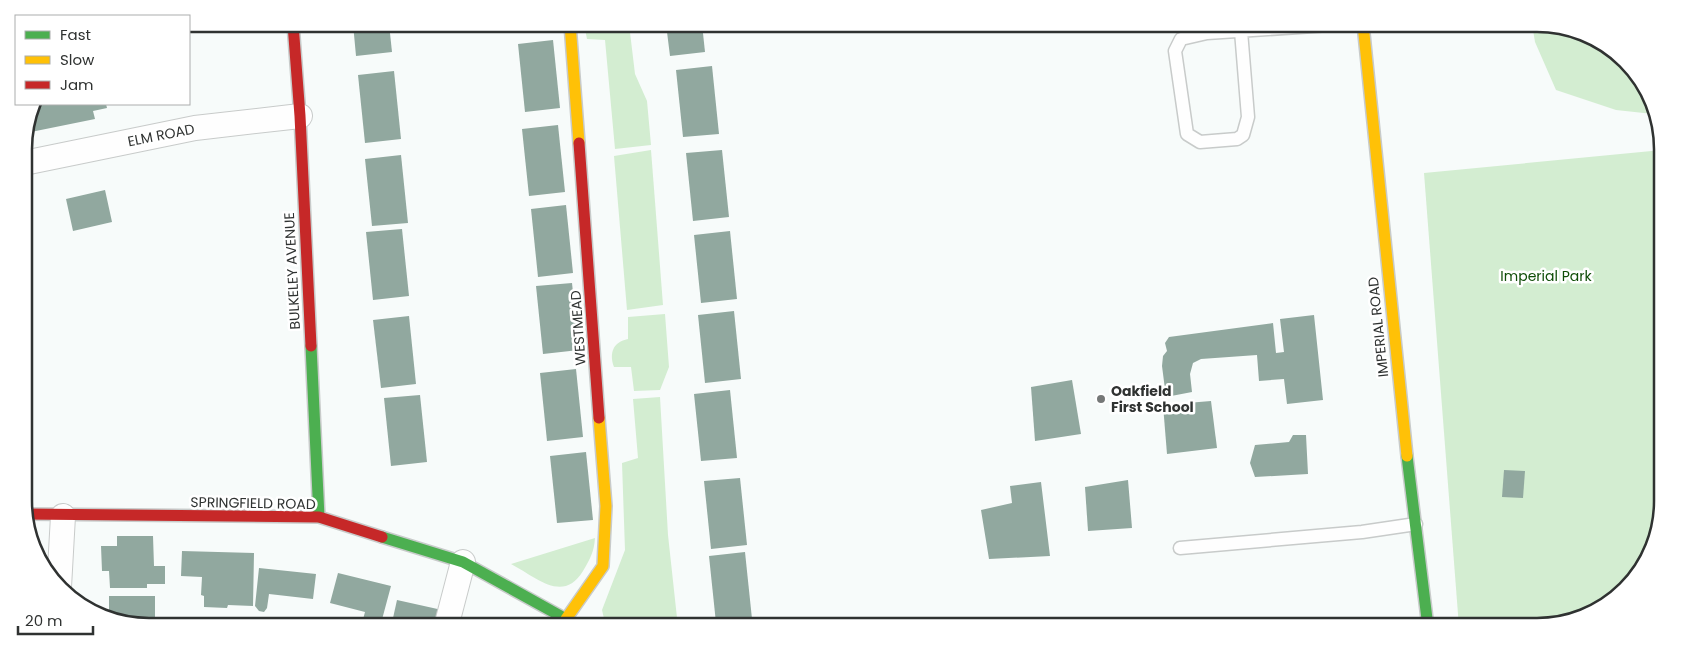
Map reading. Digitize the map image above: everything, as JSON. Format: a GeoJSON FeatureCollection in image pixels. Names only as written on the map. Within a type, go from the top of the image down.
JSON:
{"type":"FeatureCollection","features":[{"type":"Feature","properties":{"kind":"street","name":"BULKELEY AVENUE"},"geometry":{"type":"LineString","coordinates":[[294,32],[300,116],[318,518]]}},
{"type":"Feature","properties":{"kind":"street","name":"WESTMEAD"},"geometry":{"type":"LineString","coordinates":[[567,618],[603,566],[606,506],[571,32]]}},
{"type":"Feature","properties":{"kind":"street","name":"IMPERIAL ROAD"},"geometry":{"type":"LineString","coordinates":[[1364,32],[1400,392],[1427,618]]}},
{"type":"Feature","properties":{"kind":"street","name":"ELM ROAD"},"geometry":{"type":"LineString","coordinates":[[33,161],[194,128],[300,116]]}},
{"type":"Feature","properties":{"kind":"street","name":"SPRINGFIELD ROAD"},"geometry":{"type":"LineString","coordinates":[[34,514],[318,518],[464,562],[564,618]]}},
{"type":"Feature","properties":{"kind":"street"},"geometry":{"type":"LineString","coordinates":[[60,576],[63,516]]}},
{"type":"Feature","properties":{"kind":"street"},"geometry":{"type":"LineString","coordinates":[[448,618],[464,562]]}},
{"type":"Feature","properties":{"kind":"lane"},"geometry":{"type":"LineString","coordinates":[[1224,32],[1208,33],[1181,40],[1175,51],[1187,134],[1200,142],[1237,139],[1243,135],[1248,117],[1241,32]]}},
{"type":"Feature","properties":{"kind":"lane"},"geometry":{"type":"LineString","coordinates":[[1180,548],[1362,532],[1416,524]]}},
{"type":"Feature","properties":{"kind":"green space"},"geometry":{"type":"Polygon","coordinates":[[[586,32],[630,32],[635,74],[647,101],[651,145],[615,149],[605,40],[587,39],[586,32]]]}},
{"type":"Feature","properties":{"kind":"green space"},"geometry":{"type":"Polygon","coordinates":[[[1533,32],[1568,36],[1602,52],[1625,72],[1635,85],[1649,114],[1616,110],[1556,90],[1535,42],[1533,32]]]}},
{"type":"Feature","properties":{"kind":"green space"},"geometry":{"type":"Polygon","coordinates":[[[651,150],[663,305],[627,310],[614,156],[651,150]]]}},
{"type":"Feature","properties":{"kind":"green space","name":"Imperial Park"},"geometry":{"type":"Polygon","coordinates":[[[1654,151],[1654,501],[1651,532],[1635,566],[1620,584],[1596,603],[1568,615],[1545,618],[1458,618],[1424,173],[1654,151]]]}},
{"type":"Feature","properties":{"kind":"green space"},"geometry":{"type":"Polygon","coordinates":[[[665,314],[669,367],[660,390],[634,391],[631,367],[614,367],[612,353],[616,345],[628,339],[628,317],[665,314]]]}},
{"type":"Feature","properties":{"kind":"green space"},"geometry":{"type":"Polygon","coordinates":[[[660,397],[668,535],[677,618],[604,618],[602,610],[625,550],[622,463],[638,458],[633,399],[660,397]]]}},
{"type":"Feature","properties":{"kind":"green space"},"geometry":{"type":"Polygon","coordinates":[[[595,538],[594,547],[583,571],[575,581],[567,586],[549,585],[511,564],[595,538]]]}},
{"type":"Feature","properties":{"kind":"building"},"geometry":{"type":"Polygon","coordinates":[[[354,32],[390,32],[392,52],[356,56],[354,32]]]}},
{"type":"Feature","properties":{"kind":"building"},"geometry":{"type":"Polygon","coordinates":[[[667,32],[703,32],[705,52],[670,56],[667,32]]]}},
{"type":"Feature","properties":{"kind":"building"},"geometry":{"type":"Polygon","coordinates":[[[553,40],[560,108],[525,112],[518,44],[553,40]]]}},
{"type":"Feature","properties":{"kind":"building"},"geometry":{"type":"Polygon","coordinates":[[[712,66],[719,134],[683,137],[676,70],[712,66]]]}},
{"type":"Feature","properties":{"kind":"building"},"geometry":{"type":"Polygon","coordinates":[[[394,71],[401,139],[365,143],[358,75],[394,71]]]}},
{"type":"Feature","properties":{"kind":"building"},"geometry":{"type":"Polygon","coordinates":[[[41,105],[106,105],[107,108],[93,111],[95,119],[34,131],[41,105]]]}},
{"type":"Feature","properties":{"kind":"building"},"geometry":{"type":"Polygon","coordinates":[[[558,125],[565,192],[529,196],[522,129],[558,125]]]}},
{"type":"Feature","properties":{"kind":"building"},"geometry":{"type":"Polygon","coordinates":[[[722,150],[729,217],[693,221],[686,153],[722,150]]]}},
{"type":"Feature","properties":{"kind":"building"},"geometry":{"type":"Polygon","coordinates":[[[401,155],[408,223],[372,226],[365,159],[401,155]]]}},
{"type":"Feature","properties":{"kind":"building"},"geometry":{"type":"Polygon","coordinates":[[[105,190],[112,222],[73,231],[66,199],[105,190]]]}},
{"type":"Feature","properties":{"kind":"building"},"geometry":{"type":"Polygon","coordinates":[[[566,205],[573,273],[538,277],[531,209],[566,205]]]}},
{"type":"Feature","properties":{"kind":"building"},"geometry":{"type":"Polygon","coordinates":[[[402,229],[409,296],[373,300],[366,232],[402,229]]]}},
{"type":"Feature","properties":{"kind":"building"},"geometry":{"type":"Polygon","coordinates":[[[730,231],[737,299],[701,303],[694,235],[730,231]]]}},
{"type":"Feature","properties":{"kind":"building"},"geometry":{"type":"Polygon","coordinates":[[[572,283],[579,350],[543,354],[536,286],[572,283]]]}},
{"type":"Feature","properties":{"kind":"building"},"geometry":{"type":"Polygon","coordinates":[[[734,311],[741,379],[705,383],[698,315],[734,311]]]}},
{"type":"Feature","properties":{"kind":"building"},"geometry":{"type":"Polygon","coordinates":[[[1314,315],[1323,400],[1287,404],[1284,379],[1259,381],[1257,355],[1201,359],[1193,363],[1190,374],[1192,392],[1166,397],[1162,366],[1163,356],[1167,351],[1165,343],[1169,337],[1273,323],[1276,353],[1284,352],[1280,319],[1314,315]]]}},
{"type":"Feature","properties":{"kind":"building"},"geometry":{"type":"Polygon","coordinates":[[[409,316],[416,384],[381,388],[373,320],[409,316]]]}},
{"type":"Feature","properties":{"kind":"building"},"geometry":{"type":"Polygon","coordinates":[[[576,369],[583,437],[547,441],[540,373],[576,369]]]}},
{"type":"Feature","properties":{"kind":"building"},"geometry":{"type":"Polygon","coordinates":[[[1072,380],[1081,434],[1035,441],[1031,387],[1072,380]]]}},
{"type":"Feature","properties":{"kind":"building"},"geometry":{"type":"Polygon","coordinates":[[[730,390],[737,458],[701,461],[694,394],[730,390]]]}},
{"type":"Feature","properties":{"kind":"building"},"geometry":{"type":"Polygon","coordinates":[[[420,395],[427,462],[391,466],[384,398],[420,395]]]}},
{"type":"Feature","properties":{"kind":"building"},"geometry":{"type":"Polygon","coordinates":[[[1211,401],[1217,448],[1167,454],[1163,405],[1211,401]]]}},
{"type":"Feature","properties":{"kind":"building"},"geometry":{"type":"Polygon","coordinates":[[[1293,435],[1306,435],[1308,474],[1255,477],[1250,463],[1255,445],[1289,442],[1293,435]]]}},
{"type":"Feature","properties":{"kind":"building"},"geometry":{"type":"Polygon","coordinates":[[[586,452],[593,520],[557,523],[550,456],[586,452]]]}},
{"type":"Feature","properties":{"kind":"building"},"geometry":{"type":"Polygon","coordinates":[[[1504,470],[1525,471],[1523,498],[1502,497],[1504,470]]]}},
{"type":"Feature","properties":{"kind":"building"},"geometry":{"type":"Polygon","coordinates":[[[740,478],[747,545],[711,549],[704,481],[740,478]]]}},
{"type":"Feature","properties":{"kind":"building"},"geometry":{"type":"Polygon","coordinates":[[[1128,480],[1132,528],[1088,531],[1085,487],[1128,480]]]}},
{"type":"Feature","properties":{"kind":"building"},"geometry":{"type":"Polygon","coordinates":[[[1041,482],[1050,556],[989,559],[981,510],[1012,503],[1010,486],[1041,482]]]}},
{"type":"Feature","properties":{"kind":"building"},"geometry":{"type":"Polygon","coordinates":[[[117,536],[153,536],[154,566],[165,566],[165,584],[147,584],[147,588],[110,588],[109,571],[102,571],[101,546],[117,546],[117,536]]]}},
{"type":"Feature","properties":{"kind":"building"},"geometry":{"type":"Polygon","coordinates":[[[182,551],[254,553],[253,606],[228,605],[227,608],[204,607],[204,596],[201,595],[202,577],[181,576],[182,551]]]}},
{"type":"Feature","properties":{"kind":"building"},"geometry":{"type":"Polygon","coordinates":[[[745,552],[752,618],[715,618],[709,556],[745,552]]]}},
{"type":"Feature","properties":{"kind":"building"},"geometry":{"type":"Polygon","coordinates":[[[259,568],[316,574],[313,599],[269,594],[267,608],[264,612],[259,611],[255,606],[259,568]]]}},
{"type":"Feature","properties":{"kind":"building"},"geometry":{"type":"Polygon","coordinates":[[[338,573],[391,586],[382,618],[363,618],[365,612],[330,603],[338,573]]]}},
{"type":"Feature","properties":{"kind":"building"},"geometry":{"type":"Polygon","coordinates":[[[109,596],[155,596],[155,618],[119,615],[109,611],[109,596]]]}},
{"type":"Feature","properties":{"kind":"building"},"geometry":{"type":"Polygon","coordinates":[[[397,600],[442,610],[440,618],[393,618],[397,600]]]}},
{"type":"Feature","properties":{"kind":"traffic: fast"},"geometry":{"type":"LineString","coordinates":[[311,346],[319,517]]}},
{"type":"Feature","properties":{"kind":"traffic: fast"},"geometry":{"type":"LineString","coordinates":[[1407,456],[1427,618]]}},
{"type":"Feature","properties":{"kind":"traffic: fast"},"geometry":{"type":"LineString","coordinates":[[382,537],[463,562],[564,618]]}},
{"type":"Feature","properties":{"kind":"traffic: slow"},"geometry":{"type":"LineString","coordinates":[[571,32],[579,143]]}},
{"type":"Feature","properties":{"kind":"traffic: slow"},"geometry":{"type":"LineString","coordinates":[[1364,32],[1407,456]]}},
{"type":"Feature","properties":{"kind":"traffic: slow"},"geometry":{"type":"LineString","coordinates":[[567,618],[603,566],[606,506],[599,418]]}},
{"type":"Feature","properties":{"kind":"traffic: jam"},"geometry":{"type":"LineString","coordinates":[[294,32],[300,116],[311,346]]}},
{"type":"Feature","properties":{"kind":"traffic: jam"},"geometry":{"type":"LineString","coordinates":[[579,143],[599,418]]}},
{"type":"Feature","properties":{"kind":"traffic: jam"},"geometry":{"type":"LineString","coordinates":[[34,514],[319,517],[382,537]]}},
{"type":"Feature","properties":{"kind":"place","name":"Oakfield First School"},"geometry":{"type":"Point","coordinates":[1101,399]}}]}
